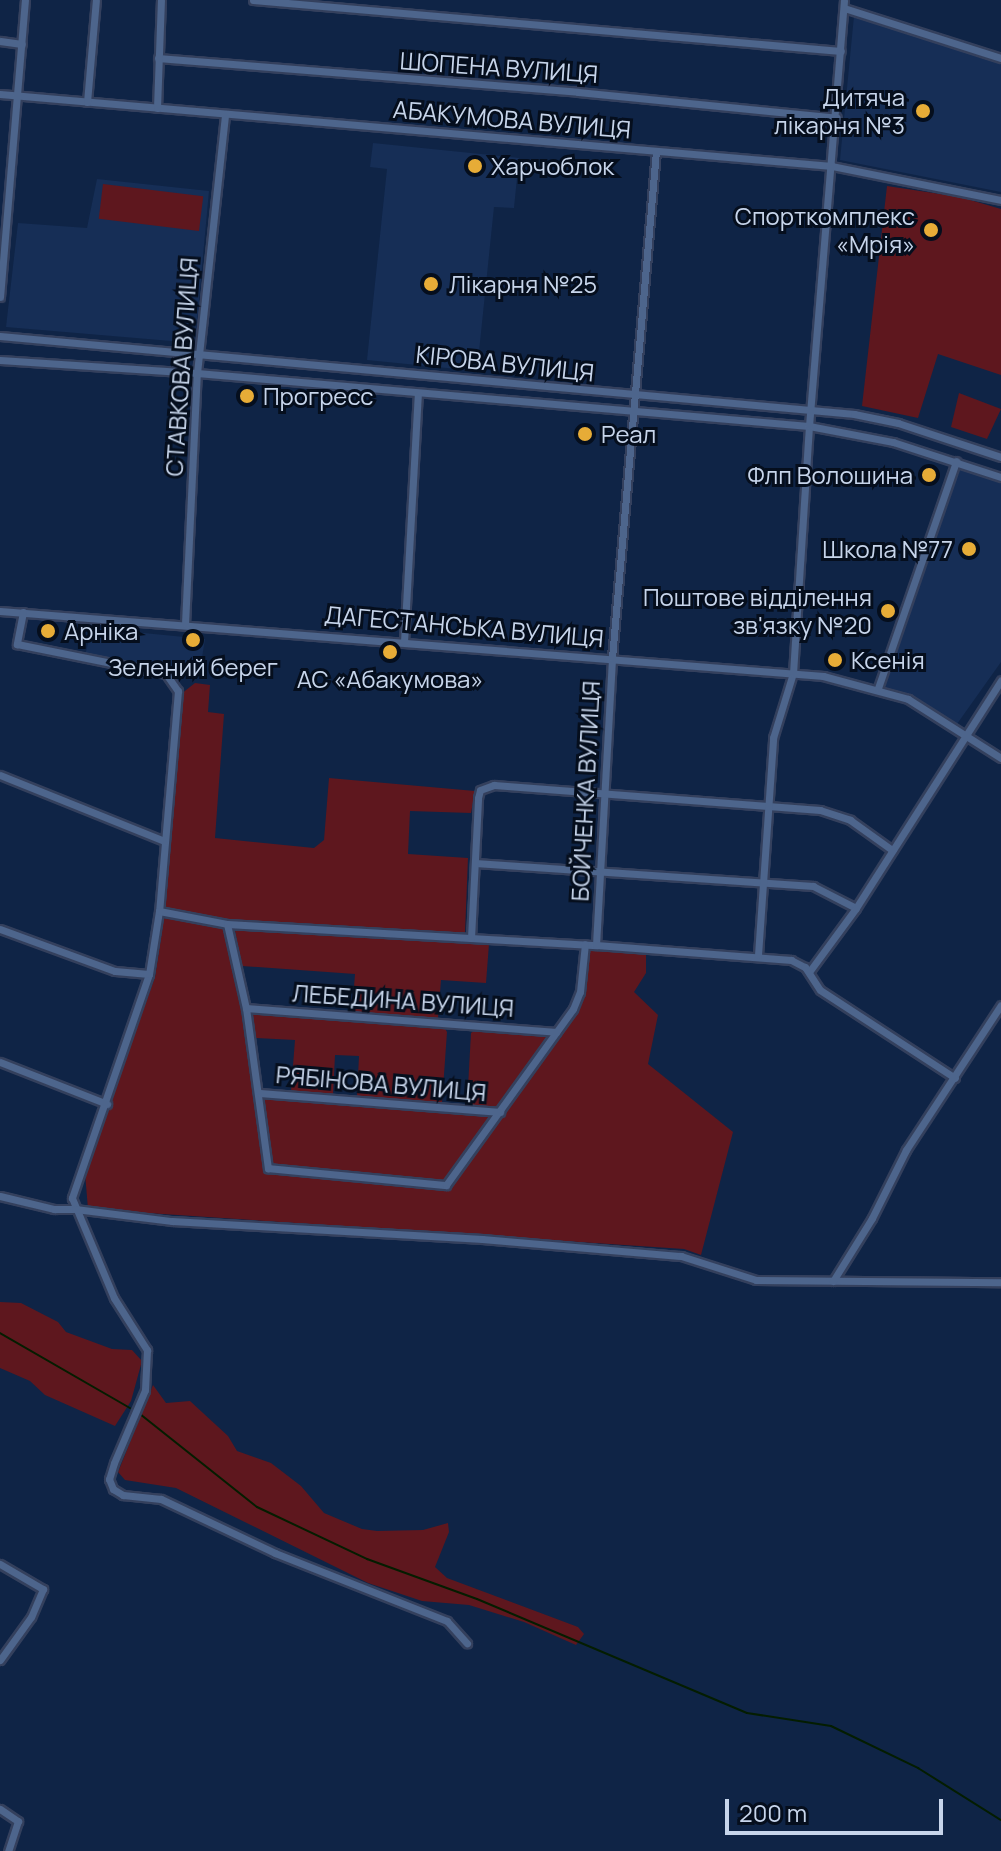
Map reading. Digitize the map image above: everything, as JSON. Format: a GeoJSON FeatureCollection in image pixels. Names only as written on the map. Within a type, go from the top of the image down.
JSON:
{"type":"FeatureCollection","features":[{"type":"Feature","properties":{"kind":"street"},"geometry":{"type":"LineString","coordinates":[[0,297],[25,0]]}},
{"type":"Feature","properties":{"kind":"street"},"geometry":{"type":"LineString","coordinates":[[87,102],[96,0]]}},
{"type":"Feature","properties":{"kind":"street"},"geometry":{"type":"LineString","coordinates":[[157,108],[161,0]]}},
{"type":"Feature","properties":{"kind":"street"},"geometry":{"type":"LineString","coordinates":[[253,0],[841,51]]}},
{"type":"Feature","properties":{"kind":"street"},"geometry":{"type":"LineString","coordinates":[[758,955],[766,881],[773,738],[793,673],[809,426],[837,118],[844,4],[1001,58]]}},
{"type":"Feature","properties":{"kind":"street"},"geometry":{"type":"LineString","coordinates":[[4,41],[22,44]]}},
{"type":"Feature","properties":{"kind":"street","name":"ШОПЕНА ВУЛИЦЯ"},"geometry":{"type":"LineString","coordinates":[[158,58],[578,92],[837,118]]}},
{"type":"Feature","properties":{"kind":"street","name":"АБАКУМОВА ВУЛИЦЯ"},"geometry":{"type":"LineString","coordinates":[[0,94],[832,166],[1001,200]]}},
{"type":"Feature","properties":{"kind":"street","name":"СТАВКОВА ВУЛИЦЯ"},"geometry":{"type":"LineString","coordinates":[[185,624],[197,373],[225,115]]}},
{"type":"Feature","properties":{"kind":"street","name":"БОЙЧЕНКА ВУЛИЦЯ"},"geometry":{"type":"LineString","coordinates":[[596,945],[612,658],[656,151]]}},
{"type":"Feature","properties":{"kind":"street","name":"КІРОВА ВУЛИЦЯ"},"geometry":{"type":"LineString","coordinates":[[0,336],[811,410],[898,423],[1001,457]]}},
{"type":"Feature","properties":{"kind":"street","name":"КІРОВА ВУЛИЦЯ"},"geometry":{"type":"LineString","coordinates":[[0,360],[197,373],[418,395],[809,426],[893,442],[1001,477]]}},
{"type":"Feature","properties":{"kind":"street"},"geometry":{"type":"LineString","coordinates":[[404,642],[418,395]]}},
{"type":"Feature","properties":{"kind":"street"},"geometry":{"type":"LineString","coordinates":[[878,688],[956,461]]}},
{"type":"Feature","properties":{"kind":"street","name":"ДАГЕСТАНСЬКА ВУЛИЦЯ"},"geometry":{"type":"LineString","coordinates":[[0,611],[793,673],[878,688],[929,710],[1001,758]]}},
{"type":"Feature","properties":{"kind":"street"},"geometry":{"type":"LineString","coordinates":[[23,612],[17,644],[166,674],[175,682],[178,691],[159,911],[149,974],[107,1104],[76,1180],[72,1198],[114,1298],[147,1350],[145,1390],[114,1463],[109,1479],[113,1489],[123,1495],[161,1499],[275,1553],[447,1621],[467,1643]]}},
{"type":"Feature","properties":{"kind":"street"},"geometry":{"type":"LineString","coordinates":[[809,972],[856,908],[1001,680]]}},
{"type":"Feature","properties":{"kind":"street"},"geometry":{"type":"LineString","coordinates":[[0,775],[164,841]]}},
{"type":"Feature","properties":{"kind":"street"},"geometry":{"type":"LineString","coordinates":[[471,938],[478,798],[480,790],[494,785],[604,796],[820,810],[850,820],[892,850]]}},
{"type":"Feature","properties":{"kind":"street"},"geometry":{"type":"LineString","coordinates":[[475,863],[813,886],[856,908]]}},
{"type":"Feature","properties":{"kind":"street"},"geometry":{"type":"LineString","coordinates":[[159,911],[227,924],[758,955],[791,960],[809,972],[820,990],[955,1078]]}},
{"type":"Feature","properties":{"kind":"street"},"geometry":{"type":"LineString","coordinates":[[227,924],[246,1008],[268,1168],[446,1185],[556,1032],[580,992],[585,944]]}},
{"type":"Feature","properties":{"kind":"street"},"geometry":{"type":"LineString","coordinates":[[0,929],[115,971],[149,974]]}},
{"type":"Feature","properties":{"kind":"street"},"geometry":{"type":"LineString","coordinates":[[833,1281],[872,1218],[906,1150],[1001,1005]]}},
{"type":"Feature","properties":{"kind":"street","name":"ЛЕБЕДИНА ВУЛИЦЯ"},"geometry":{"type":"LineString","coordinates":[[246,1008],[556,1032]]}},
{"type":"Feature","properties":{"kind":"street"},"geometry":{"type":"LineString","coordinates":[[0,1062],[107,1104]]}},
{"type":"Feature","properties":{"kind":"street","name":"РЯБІНОВА ВУЛИЦЯ"},"geometry":{"type":"LineString","coordinates":[[260,1093],[500,1112]]}},
{"type":"Feature","properties":{"kind":"street"},"geometry":{"type":"LineString","coordinates":[[0,1196],[54,1209],[172,1221],[482,1239],[681,1256],[756,1280],[1001,1282]]}},
{"type":"Feature","properties":{"kind":"street"},"geometry":{"type":"LineString","coordinates":[[0,1564],[43,1589],[31,1617],[0,1660]]}},
{"type":"Feature","properties":{"kind":"street"},"geometry":{"type":"LineString","coordinates":[[0,1809],[18,1821],[8,1851]]}},
{"type":"Feature","properties":{"kind":"shaded area","name":"Дитяча лікарня №3"},"geometry":{"type":"Polygon","coordinates":[[[854,16],[1001,62],[1001,192],[840,160],[854,16]]]}},
{"type":"Feature","properties":{"kind":"shaded area","name":"Лікарня №25"},"geometry":{"type":"Polygon","coordinates":[[[373,143],[519,158],[514,208],[494,207],[477,371],[367,360],[387,169],[370,167],[373,143]]]}},
{"type":"Feature","properties":{"kind":"shaded area"},"geometry":{"type":"Polygon","coordinates":[[[97,179],[209,191],[195,343],[6,327],[18,223],[87,228],[97,179]]]}},
{"type":"Feature","properties":{"kind":"shaded area"},"geometry":{"type":"Polygon","coordinates":[[[103,184],[203,196],[199,231],[99,219],[103,184]]]}},
{"type":"Feature","properties":{"kind":"shaded area"},"geometry":{"type":"Polygon","coordinates":[[[887,186],[960,197],[1001,209],[1001,375],[938,354],[918,418],[862,406],[887,186]]]}},
{"type":"Feature","properties":{"kind":"shaded area"},"geometry":{"type":"Polygon","coordinates":[[[959,393],[1001,409],[987,439],[951,427],[959,393]]]}},
{"type":"Feature","properties":{"kind":"shaded area"},"geometry":{"type":"Polygon","coordinates":[[[958,466],[1001,481],[1001,662],[957,724],[922,701],[882,687],[958,466]]]}},
{"type":"Feature","properties":{"kind":"shaded area"},"geometry":{"type":"Polygon","coordinates":[[[92,628],[205,639],[199,676],[85,655],[92,628]]]}},
{"type":"Feature","properties":{"kind":"shaded area"},"geometry":{"type":"Polygon","coordinates":[[[195,683],[210,685],[208,712],[224,714],[215,838],[314,848],[324,840],[329,778],[475,791],[471,813],[410,811],[408,854],[468,858],[465,933],[230,922],[162,909],[181,694],[195,683]]]}},
{"type":"Feature","properties":{"kind":"shaded area"},"geometry":{"type":"Polygon","coordinates":[[[164,918],[223,928],[241,1009],[264,1171],[447,1189],[584,999],[590,949],[646,953],[646,973],[634,992],[658,1015],[648,1064],[733,1132],[701,1255],[684,1249],[88,1209],[85,1173],[155,977],[164,918]]]}},
{"type":"Feature","properties":{"kind":"shaded area"},"geometry":{"type":"Polygon","coordinates":[[[240,927],[489,944],[486,983],[441,980],[438,1018],[352,1012],[355,974],[242,966],[235,931],[240,927]]]}},
{"type":"Feature","properties":{"kind":"shaded area"},"geometry":{"type":"Polygon","coordinates":[[[251,1012],[444,1027],[447,1032],[442,1103],[357,1096],[359,1056],[335,1055],[333,1095],[291,1091],[295,1040],[256,1038],[251,1012]]]}},
{"type":"Feature","properties":{"kind":"shaded area"},"geometry":{"type":"Polygon","coordinates":[[[476,1029],[551,1035],[501,1108],[467,1105],[471,1033],[476,1029]]]}},
{"type":"Feature","properties":{"kind":"shaded area"},"geometry":{"type":"Polygon","coordinates":[[[263,1096],[496,1114],[446,1181],[271,1165],[263,1096]]]}},
{"type":"Feature","properties":{"kind":"shaded area"},"geometry":{"type":"Polygon","coordinates":[[[0,1302],[21,1303],[58,1322],[66,1332],[112,1349],[132,1350],[142,1361],[131,1401],[115,1426],[45,1395],[30,1381],[0,1368],[0,1302]]]}},
{"type":"Feature","properties":{"kind":"shaded area"},"geometry":{"type":"Polygon","coordinates":[[[153,1385],[166,1403],[190,1401],[228,1436],[237,1451],[271,1463],[301,1486],[324,1513],[362,1529],[377,1531],[423,1530],[448,1523],[449,1532],[435,1567],[447,1578],[578,1627],[584,1634],[576,1645],[524,1622],[469,1605],[422,1601],[368,1583],[176,1488],[125,1480],[118,1472],[153,1385]]]}},
{"type":"Feature","properties":{"kind":"waterway"},"geometry":{"type":"LineString","coordinates":[[0,1333],[130,1408]]}},
{"type":"Feature","properties":{"kind":"waterway"},"geometry":{"type":"LineString","coordinates":[[140,1414],[257,1507],[367,1559],[477,1599],[747,1713],[831,1726],[918,1768],[1001,1820]]}},
{"type":"Feature","properties":{"kind":"place","name":"Дитяча лікарня №3"},"geometry":{"type":"Point","coordinates":[923,111]}},
{"type":"Feature","properties":{"kind":"place","name":"Харчоблок"},"geometry":{"type":"Point","coordinates":[475,166]}},
{"type":"Feature","properties":{"kind":"place","name":"Спорткомплекс «Мрія»"},"geometry":{"type":"Point","coordinates":[931,230]}},
{"type":"Feature","properties":{"kind":"place","name":"Лікарня №25"},"geometry":{"type":"Point","coordinates":[431,284]}},
{"type":"Feature","properties":{"kind":"place","name":"Прогресс"},"geometry":{"type":"Point","coordinates":[247,396]}},
{"type":"Feature","properties":{"kind":"place","name":"Реал"},"geometry":{"type":"Point","coordinates":[585,434]}},
{"type":"Feature","properties":{"kind":"place","name":"Флп Волошина"},"geometry":{"type":"Point","coordinates":[929,475]}},
{"type":"Feature","properties":{"kind":"place","name":"Школа №77"},"geometry":{"type":"Point","coordinates":[969,549]}},
{"type":"Feature","properties":{"kind":"place","name":"Поштове відділення зв'язку №20"},"geometry":{"type":"Point","coordinates":[888,611]}},
{"type":"Feature","properties":{"kind":"place","name":"Арніка"},"geometry":{"type":"Point","coordinates":[48,631]}},
{"type":"Feature","properties":{"kind":"place","name":"Зелений берег"},"geometry":{"type":"Point","coordinates":[193,640]}},
{"type":"Feature","properties":{"kind":"place","name":"АС «Абакумова»"},"geometry":{"type":"Point","coordinates":[390,652]}},
{"type":"Feature","properties":{"kind":"place","name":"Ксенія"},"geometry":{"type":"Point","coordinates":[835,660]}}]}
